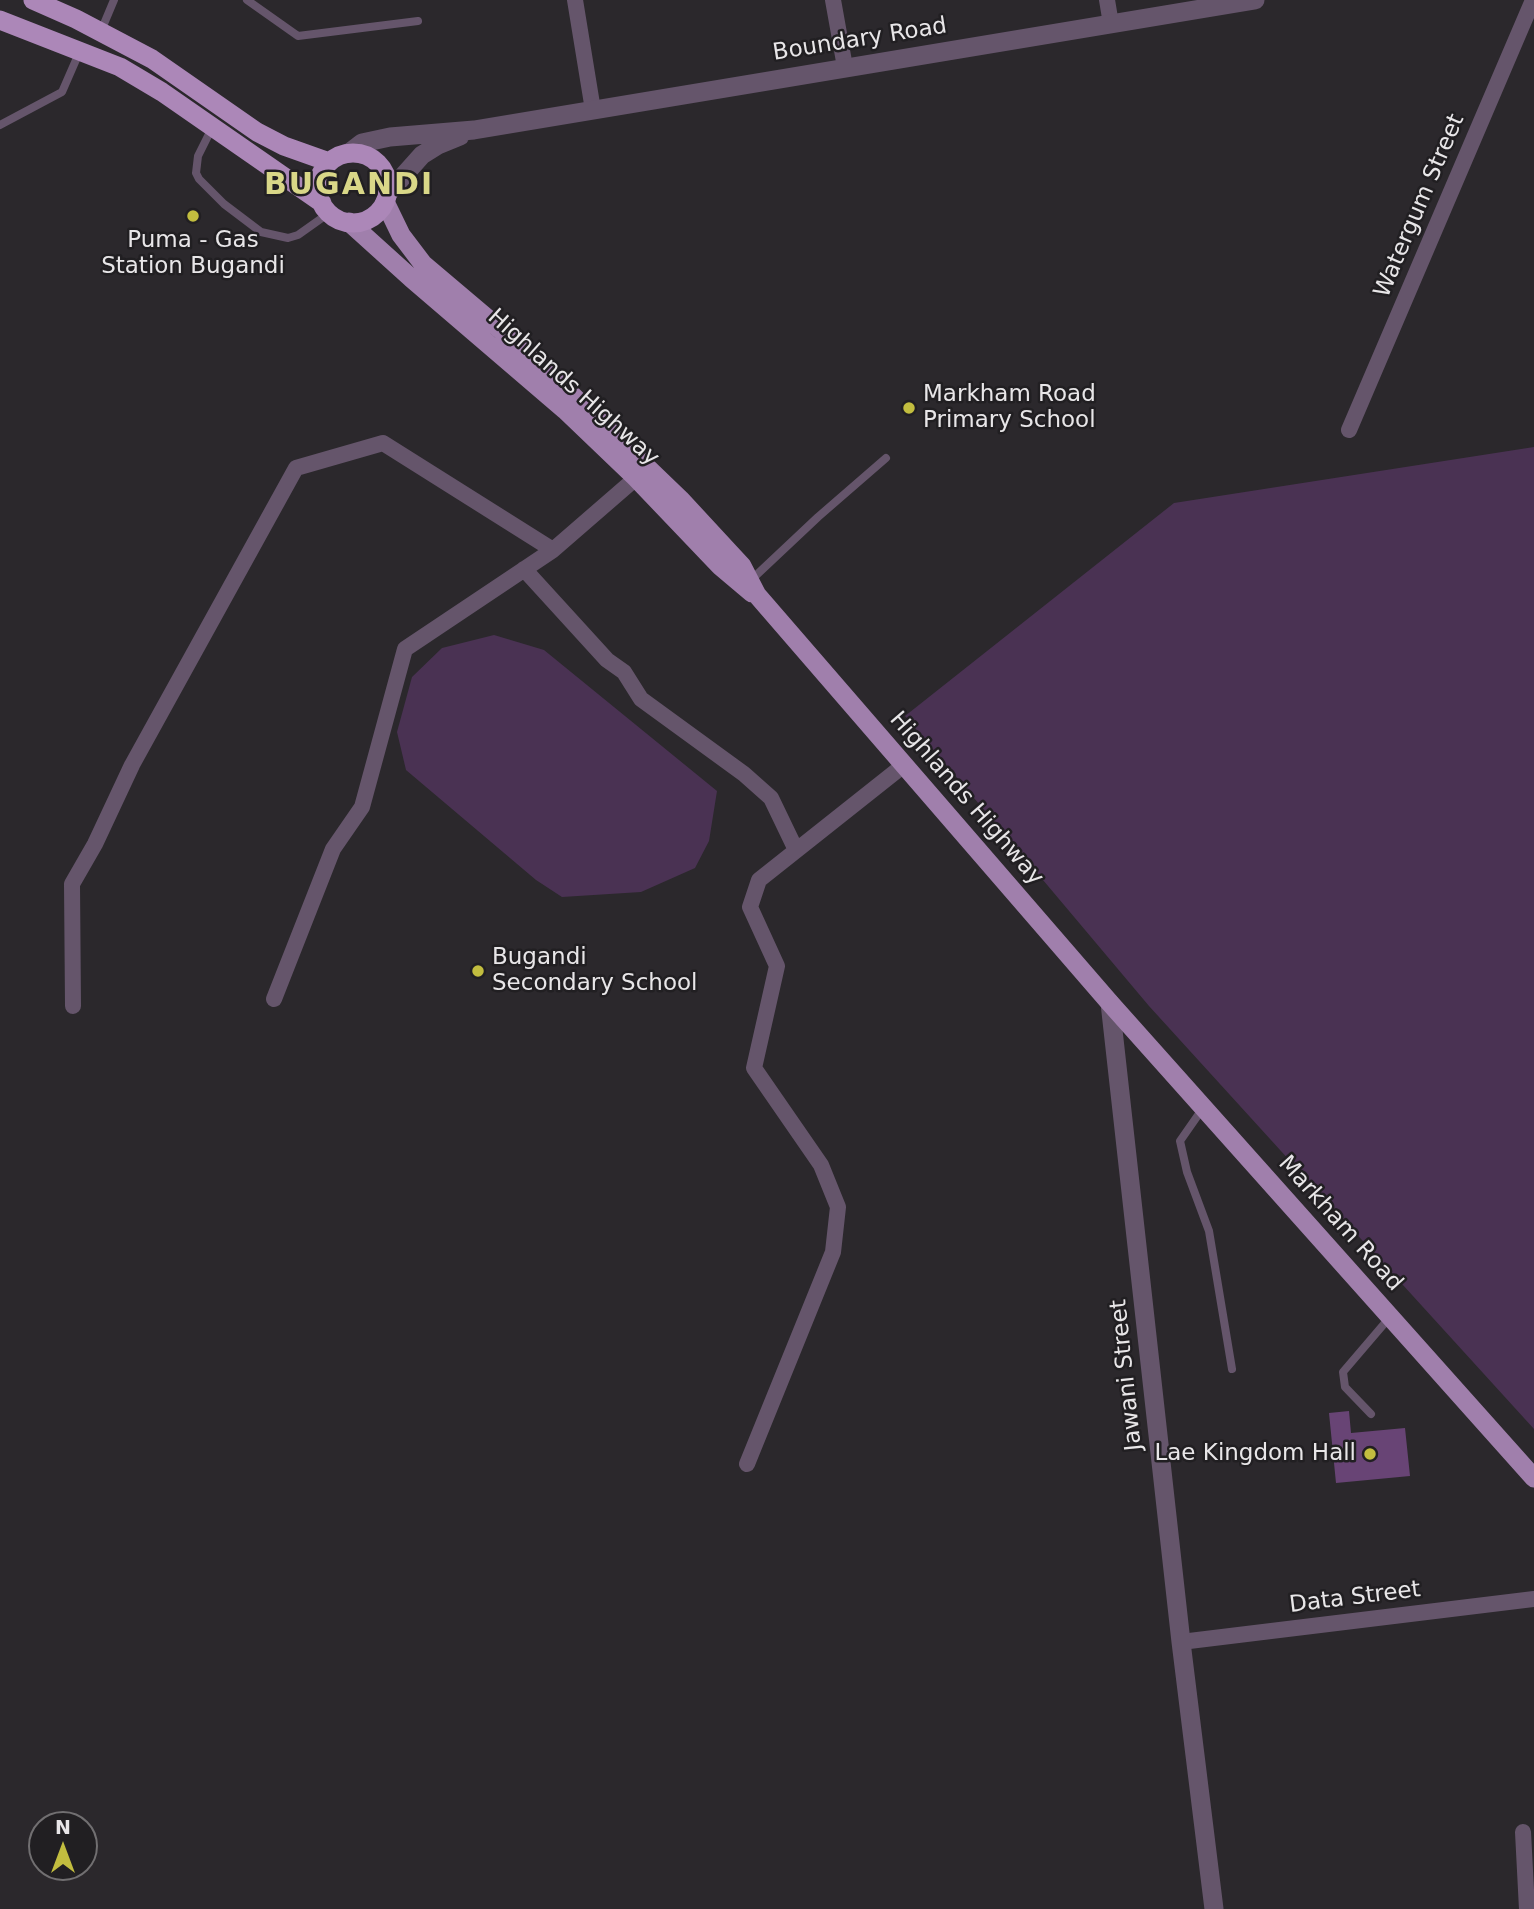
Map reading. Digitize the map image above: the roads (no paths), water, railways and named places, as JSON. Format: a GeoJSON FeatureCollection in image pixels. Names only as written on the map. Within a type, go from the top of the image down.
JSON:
{"type":"FeatureCollection","features":[{"type":"Feature","properties":{"kind":"highway"},"geometry":{"type":"LineString","coordinates":[[33,0],[101,31],[152,59],[257,132],[284,146],[329,162]]}},
{"type":"Feature","properties":{"kind":"highway","name":"Highlands Highway"},"geometry":{"type":"LineString","coordinates":[[0,20],[120,67],[349,222]]}},
{"type":"Feature","properties":{"kind":"highway"},"geometry":{"type":"LineString","coordinates":[[325,208],[318,181],[329,162],[349,153],[374,159],[383,169],[387,180],[386,198],[374,216],[349,222]]}},
{"type":"Feature","properties":{"kind":"main road","name":"Highlands Highway"},"geometry":{"type":"LineString","coordinates":[[386,198],[401,236],[423,264],[502,330],[565,388],[680,499],[729,552],[754,588],[1110,1003]]}},
{"type":"Feature","properties":{"kind":"main road","name":"Highlands Highway"},"geometry":{"type":"LineString","coordinates":[[349,222],[565,410],[636,478],[720,566],[747,590],[754,588]]}},
{"type":"Feature","properties":{"kind":"main road","name":"Markham Road"},"geometry":{"type":"LineString","coordinates":[[1110,1003],[1534,1478]]}},
{"type":"Feature","properties":{"kind":"street"},"geometry":{"type":"LineString","coordinates":[[575,0],[593,110]]}},
{"type":"Feature","properties":{"kind":"street"},"geometry":{"type":"LineString","coordinates":[[833,0],[845,67]]}},
{"type":"Feature","properties":{"kind":"street"},"geometry":{"type":"LineString","coordinates":[[1107,0],[1111,24]]}},
{"type":"Feature","properties":{"kind":"street","name":"Boundary Road"},"geometry":{"type":"LineString","coordinates":[[474,130],[1254,0]]}},
{"type":"Feature","properties":{"kind":"street","name":"Watergum Street"},"geometry":{"type":"LineString","coordinates":[[1349,430],[1533,0]]}},
{"type":"Feature","properties":{"kind":"street"},"geometry":{"type":"LineString","coordinates":[[349,153],[362,143],[390,137],[474,130]]}},
{"type":"Feature","properties":{"kind":"street"},"geometry":{"type":"LineString","coordinates":[[386,198],[417,160],[429,150],[474,130]]}},
{"type":"Feature","properties":{"kind":"street"},"geometry":{"type":"LineString","coordinates":[[73,1006],[72,884],[95,844],[132,765],[296,468],[383,443],[553,550]]}},
{"type":"Feature","properties":{"kind":"street"},"geometry":{"type":"LineString","coordinates":[[274,999],[333,849],[362,807],[405,649],[553,550],[636,478]]}},
{"type":"Feature","properties":{"kind":"street"},"geometry":{"type":"LineString","coordinates":[[524,569],[607,660],[624,672],[640,699],[744,774],[771,798],[796,850]]}},
{"type":"Feature","properties":{"kind":"street"},"geometry":{"type":"LineString","coordinates":[[747,1464],[833,1252],[838,1207],[821,1164],[754,1068],[777,966],[750,907],[759,880],[904,765]]}},
{"type":"Feature","properties":{"kind":"street","name":"Jawani Street"},"geometry":{"type":"LineString","coordinates":[[1110,1003],[1181,1642],[1214,1909]]}},
{"type":"Feature","properties":{"kind":"street","name":"Data Street"},"geometry":{"type":"LineString","coordinates":[[1181,1642],[1534,1599]]}},
{"type":"Feature","properties":{"kind":"street"},"geometry":{"type":"LineString","coordinates":[[1523,1832],[1527,1909]]}},
{"type":"Feature","properties":{"kind":"lane"},"geometry":{"type":"LineString","coordinates":[[101,31],[114,0]]}},
{"type":"Feature","properties":{"kind":"lane"},"geometry":{"type":"LineString","coordinates":[[247,0],[298,36],[418,21]]}},
{"type":"Feature","properties":{"kind":"lane"},"geometry":{"type":"LineString","coordinates":[[0,125],[62,92],[80,50]]}},
{"type":"Feature","properties":{"kind":"lane"},"geometry":{"type":"LineString","coordinates":[[212,127],[198,156],[196,173],[199,180],[224,204],[261,232],[288,238],[298,235],[325,208]]}},
{"type":"Feature","properties":{"kind":"lane"},"geometry":{"type":"LineString","coordinates":[[754,588],[818,517],[886,458]]}},
{"type":"Feature","properties":{"kind":"lane"},"geometry":{"type":"LineString","coordinates":[[1203,1108],[1180,1141],[1187,1172],[1209,1231],[1232,1369]]}},
{"type":"Feature","properties":{"kind":"lane"},"geometry":{"type":"LineString","coordinates":[[1371,1414],[1345,1387],[1343,1372],[1390,1317]]}},
{"type":"Feature","properties":{"kind":"place","name":"Puma - Gas Station Bugandi"},"geometry":{"type":"Point","coordinates":[193,216]}},
{"type":"Feature","properties":{"kind":"place","name":"Markham Road Primary School"},"geometry":{"type":"Point","coordinates":[909,408]}},
{"type":"Feature","properties":{"kind":"place","name":"Bugandi Secondary School"},"geometry":{"type":"Point","coordinates":[478,971]}},
{"type":"Feature","properties":{"kind":"place","name":"Lae Kingdom Hall"},"geometry":{"type":"Point","coordinates":[1370,1454]}},
{"type":"Feature","properties":{"kind":"district","name":"BUGANDI"},"geometry":{"type":"Point","coordinates":[349,186]}}]}
